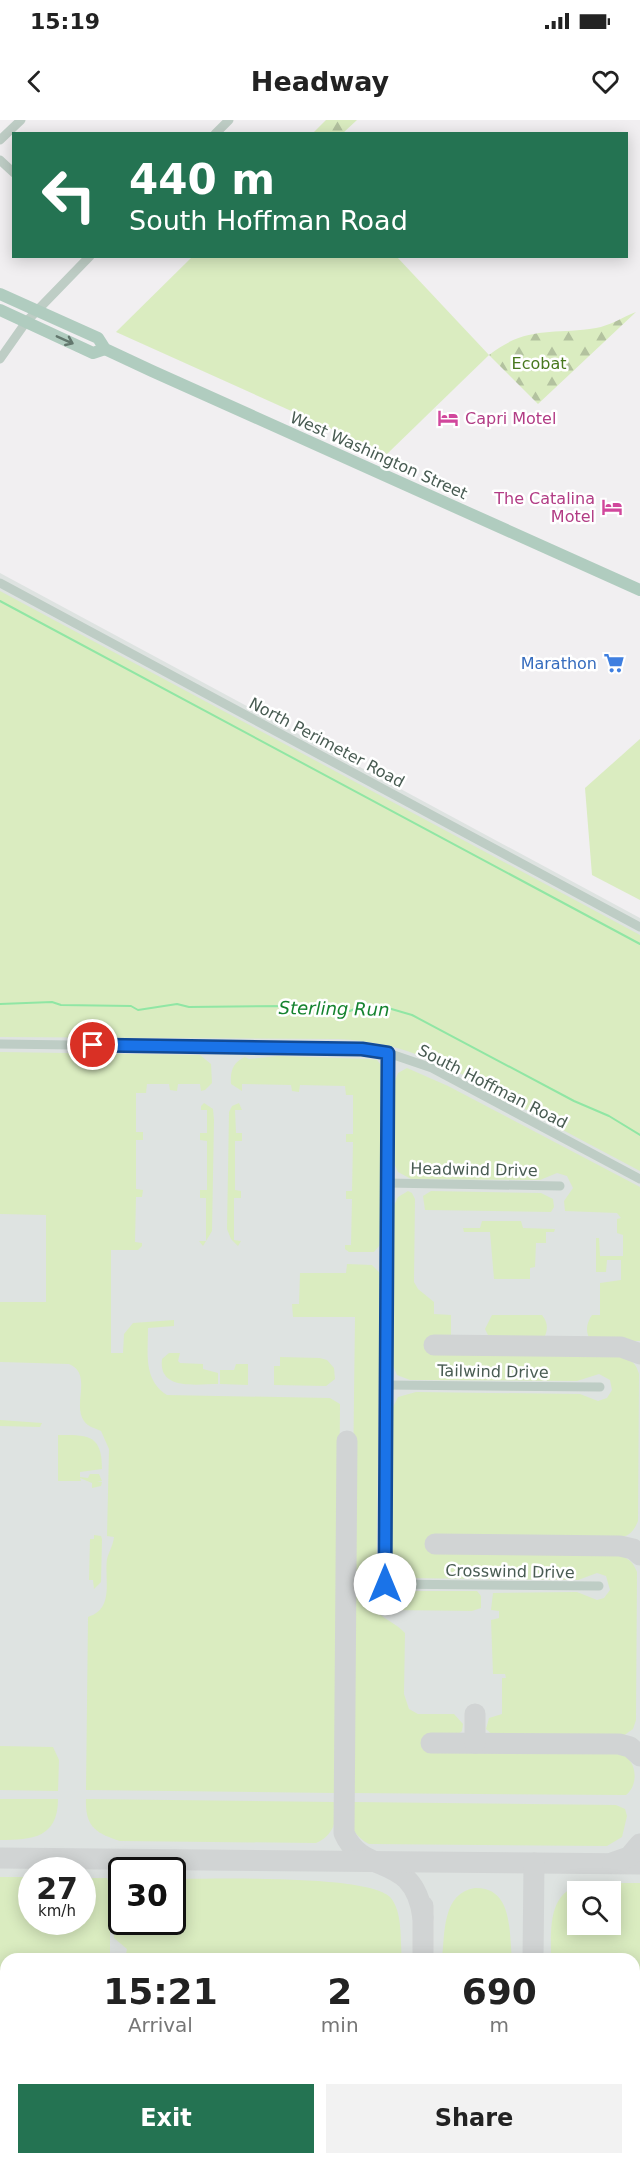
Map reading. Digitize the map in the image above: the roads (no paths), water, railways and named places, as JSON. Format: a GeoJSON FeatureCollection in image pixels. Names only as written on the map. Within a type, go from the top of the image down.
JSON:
{"type":"FeatureCollection","features":[{"type":"Feature","properties":{"kind":"main road","name":"West Washington Street"},"geometry":{"type":"LineString","coordinates":[[0,294],[98,338],[105,349],[640,590]]}},
{"type":"Feature","properties":{"kind":"main road","name":"West Washington Street"},"geometry":{"type":"LineString","coordinates":[[0,310],[93,353],[105,349]]}},
{"type":"Feature","properties":{"kind":"street"},"geometry":{"type":"LineString","coordinates":[[0,140],[21,120]]}},
{"type":"Feature","properties":{"kind":"street"},"geometry":{"type":"LineString","coordinates":[[217,132],[229,120]]}},
{"type":"Feature","properties":{"kind":"street"},"geometry":{"type":"LineString","coordinates":[[0,160],[12,172]]}},
{"type":"Feature","properties":{"kind":"street"},"geometry":{"type":"LineString","coordinates":[[0,358],[26,322],[88,258]]}},
{"type":"Feature","properties":{"kind":"street","name":"North Perimeter Road"},"geometry":{"type":"LineString","coordinates":[[0,583],[640,927]]}},
{"type":"Feature","properties":{"kind":"street","name":"South Hoffman Road"},"geometry":{"type":"LineString","coordinates":[[0,1044],[350,1048],[388,1053],[432,1068],[640,1179]]}},
{"type":"Feature","properties":{"kind":"street"},"geometry":{"type":"LineString","coordinates":[[386,1385],[388,1053]]}},
{"type":"Feature","properties":{"kind":"street","name":"Headwind Drive"},"geometry":{"type":"LineString","coordinates":[[387,1183],[560,1186]]}},
{"type":"Feature","properties":{"kind":"street","name":"Tailwind Drive"},"geometry":{"type":"LineString","coordinates":[[386,1385],[600,1388]]}},
{"type":"Feature","properties":{"kind":"street","name":"Crosswind Drive"},"geometry":{"type":"LineString","coordinates":[[386,1385],[385,1584],[598,1587]]}},
{"type":"Feature","properties":{"kind":"waterway"},"geometry":{"type":"LineString","coordinates":[[0,601],[640,944]]}},
{"type":"Feature","properties":{"kind":"waterway","name":"Sterling Run"},"geometry":{"type":"LineString","coordinates":[[0,1004],[52,1002],[61,1005],[131,1006],[138,1010],[177,1004],[189,1007],[289,1006],[350,1011],[361,1006],[388,1008],[412,1015],[574,1101],[609,1116],[640,1135]]}},
{"type":"Feature","properties":{"kind":"place","name":"Capri Motel"},"geometry":{"type":"Point","coordinates":[448,418]}},
{"type":"Feature","properties":{"kind":"place","name":"The Catalina Motel"},"geometry":{"type":"Point","coordinates":[612,507]}},
{"type":"Feature","properties":{"kind":"place","name":"Marathon"},"geometry":{"type":"Point","coordinates":[614,663]}},
{"type":"Feature","properties":{"kind":"park label","name":"Ecobat"},"geometry":{"type":"Point","coordinates":[539,363]}}]}
